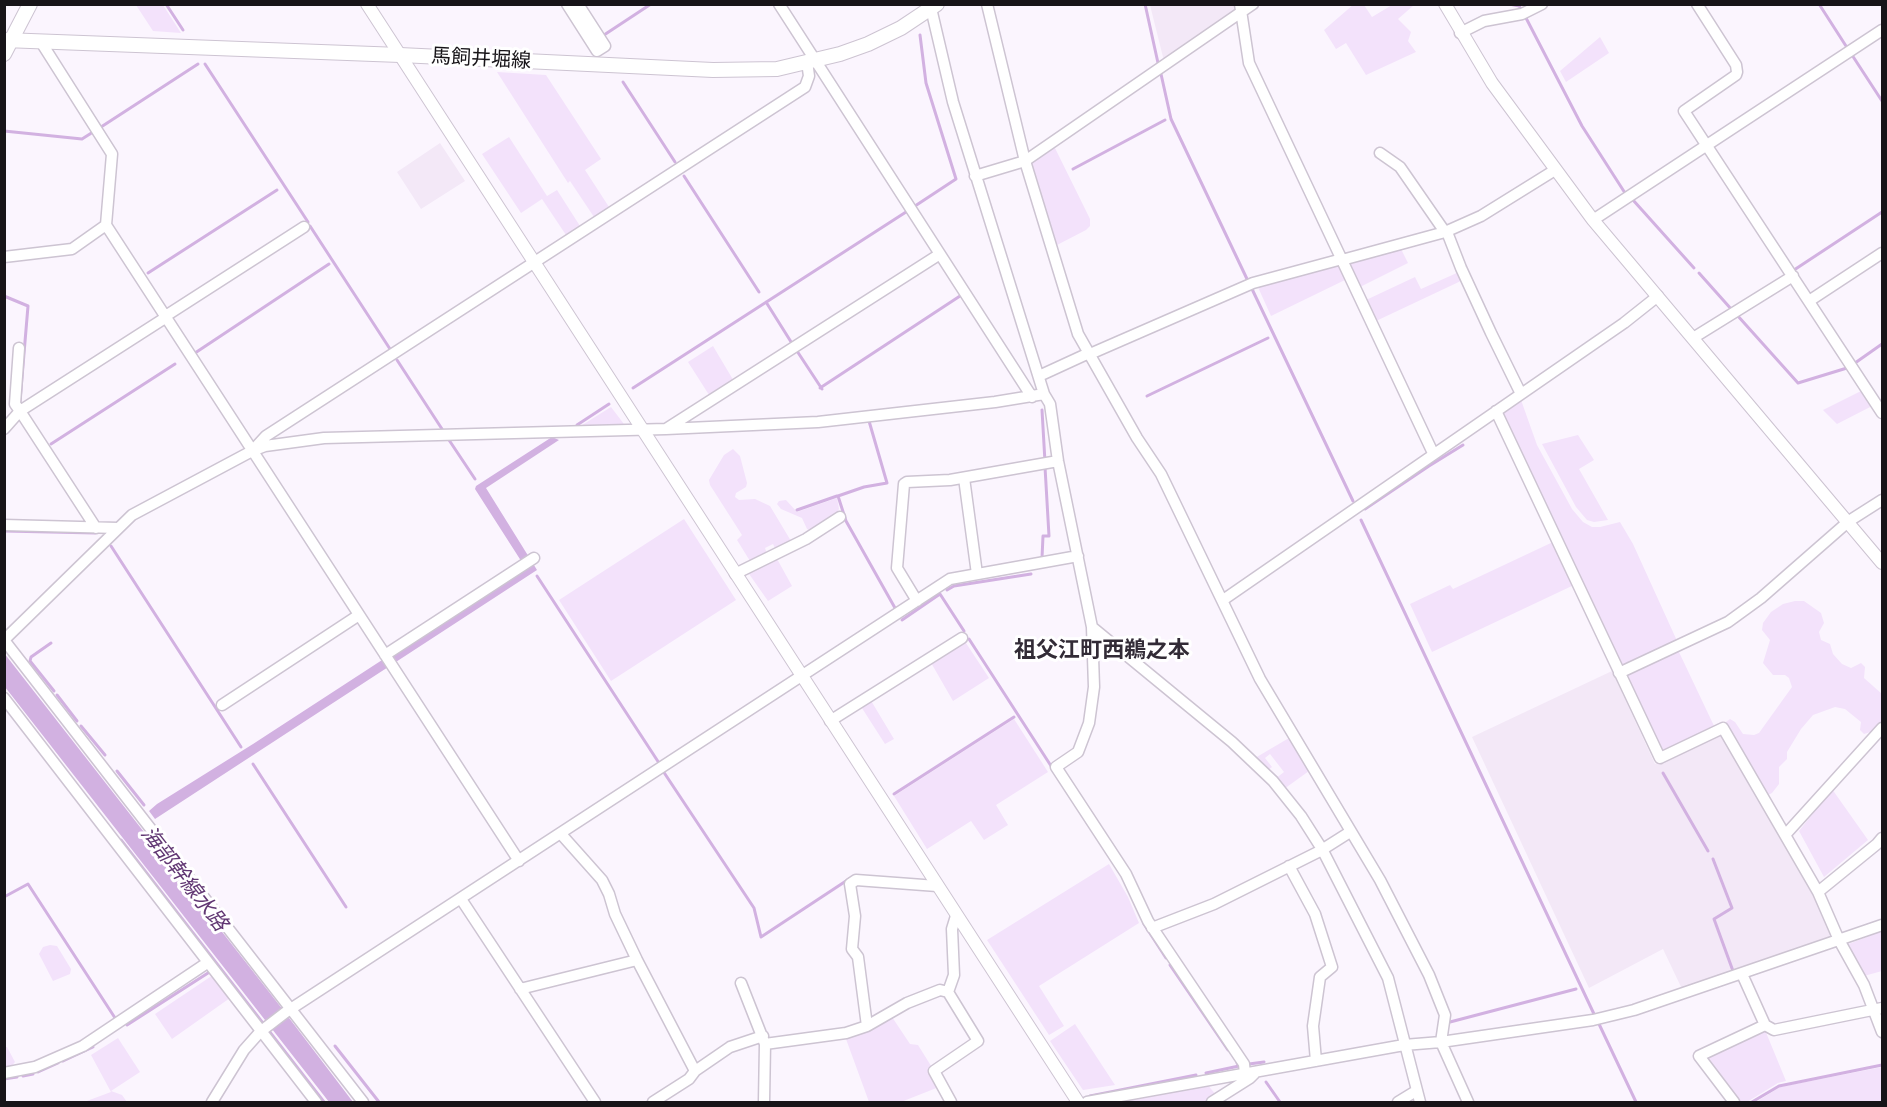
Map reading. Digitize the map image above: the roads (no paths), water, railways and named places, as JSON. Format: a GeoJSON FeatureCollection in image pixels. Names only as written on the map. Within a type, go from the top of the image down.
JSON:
{"type":"FeatureCollection","features":[{"type":"Feature","properties":{"kind":"main road"},"geometry":{"type":"LineString","coordinates":[[4,54],[8,40],[30,4]]}},
{"type":"Feature","properties":{"kind":"main road","name":"馬飼井堀線"},"geometry":{"type":"LineString","coordinates":[[8,40],[713,70],[777,69],[840,54],[868,44],[901,28],[933,6]]}},
{"type":"Feature","properties":{"kind":"street"},"geometry":{"type":"LineString","coordinates":[[368,4],[1076,1102],[1404,1045],[1441,1042],[1593,1020],[1634,1010],[1882,925]]}},
{"type":"Feature","properties":{"kind":"street"},"geometry":{"type":"LineString","coordinates":[[567,4],[597,51],[605,46],[578,4]]}},
{"type":"Feature","properties":{"kind":"street"},"geometry":{"type":"LineString","coordinates":[[779,4],[810,61],[825,77],[1032,397]]}},
{"type":"Feature","properties":{"kind":"street"},"geometry":{"type":"LineString","coordinates":[[987,4],[1025,161],[1078,334],[1137,438],[1161,474],[1260,679],[1380,880],[1429,975],[1445,1015],[1441,1042],[1468,1102]]}},
{"type":"Feature","properties":{"kind":"street"},"geometry":{"type":"LineString","coordinates":[[975,176],[1025,161],[1241,8],[1253,4]]}},
{"type":"Feature","properties":{"kind":"street"},"geometry":{"type":"LineString","coordinates":[[1445,4],[1460,33],[1492,83],[1593,220],[1849,521],[1882,563]]}},
{"type":"Feature","properties":{"kind":"street"},"geometry":{"type":"LineString","coordinates":[[1460,33],[1484,21],[1522,14],[1542,4]]}},
{"type":"Feature","properties":{"kind":"street"},"geometry":{"type":"LineString","coordinates":[[1697,4],[1737,68],[1736,75],[1684,111],[1882,413]]}},
{"type":"Feature","properties":{"kind":"street"},"geometry":{"type":"LineString","coordinates":[[933,6],[953,102],[1044,394],[1050,404],[1058,461],[1092,627],[1094,687],[1089,723],[1078,752],[1056,767],[1126,874],[1152,928],[1251,1073]]}},
{"type":"Feature","properties":{"kind":"street"},"geometry":{"type":"LineString","coordinates":[[1241,8],[1249,63],[1432,453]]}},
{"type":"Feature","properties":{"kind":"street"},"geometry":{"type":"LineString","coordinates":[[1593,220],[1882,30]]}},
{"type":"Feature","properties":{"kind":"street"},"geometry":{"type":"LineString","coordinates":[[41,42],[112,154],[106,225],[519,861]]}},
{"type":"Feature","properties":{"kind":"street"},"geometry":{"type":"LineString","coordinates":[[601,48],[604,54],[604,65]]}},
{"type":"Feature","properties":{"kind":"street"},"geometry":{"type":"LineString","coordinates":[[805,87],[810,61]]}},
{"type":"Feature","properties":{"kind":"street"},"geometry":{"type":"LineString","coordinates":[[252,451],[266,436],[805,87],[809,88],[825,77]]}},
{"type":"Feature","properties":{"kind":"street"},"geometry":{"type":"LineString","coordinates":[[1380,153],[1400,167],[1446,232],[1521,394]]}},
{"type":"Feature","properties":{"kind":"street"},"geometry":{"type":"LineString","coordinates":[[1039,376],[1253,283],[1446,232],[1481,216],[1555,170]]}},
{"type":"Feature","properties":{"kind":"street"},"geometry":{"type":"LineString","coordinates":[[4,256],[72,249],[106,225]]}},
{"type":"Feature","properties":{"kind":"street"},"geometry":{"type":"LineString","coordinates":[[4,429],[20,411],[304,227]]}},
{"type":"Feature","properties":{"kind":"street"},"geometry":{"type":"LineString","coordinates":[[1809,301],[1882,253]]}},
{"type":"Feature","properties":{"kind":"street"},"geometry":{"type":"LineString","coordinates":[[666,429],[940,254]]}},
{"type":"Feature","properties":{"kind":"street"},"geometry":{"type":"LineString","coordinates":[[1693,338],[1793,276]]}},
{"type":"Feature","properties":{"kind":"street"},"geometry":{"type":"LineString","coordinates":[[1222,600],[1432,453],[1521,394],[1658,296]]}},
{"type":"Feature","properties":{"kind":"street"},"geometry":{"type":"LineString","coordinates":[[19,348],[15,404],[96,528]]}},
{"type":"Feature","properties":{"kind":"street"},"geometry":{"type":"LineString","coordinates":[[4,371],[17,372]]}},
{"type":"Feature","properties":{"kind":"street"},"geometry":{"type":"LineString","coordinates":[[363,1102],[289,1011],[4,640],[132,515],[265,446],[324,438],[642,430],[818,422],[1044,394]]}},
{"type":"Feature","properties":{"kind":"street"},"geometry":{"type":"LineString","coordinates":[[1496,411],[1660,758],[1723,728],[1818,892],[1839,940],[1878,1009],[1882,1032]]}},
{"type":"Feature","properties":{"kind":"street"},"geometry":{"type":"LineString","coordinates":[[916,601],[897,568],[904,484],[963,478],[1058,461]]}},
{"type":"Feature","properties":{"kind":"street"},"geometry":{"type":"LineString","coordinates":[[963,478],[977,574]]}},
{"type":"Feature","properties":{"kind":"street"},"geometry":{"type":"LineString","coordinates":[[1619,673],[1728,622],[1761,598],[1849,521],[1882,500]]}},
{"type":"Feature","properties":{"kind":"street"},"geometry":{"type":"LineString","coordinates":[[735,574],[806,539],[840,517]]}},
{"type":"Feature","properties":{"kind":"street"},"geometry":{"type":"LineString","coordinates":[[4,525],[118,528]]}},
{"type":"Feature","properties":{"kind":"street"},"geometry":{"type":"LineString","coordinates":[[212,1102],[244,1050],[262,1031],[289,1011],[950,579],[1078,556]]}},
{"type":"Feature","properties":{"kind":"street"},"geometry":{"type":"LineString","coordinates":[[388,659],[533,559]]}},
{"type":"Feature","properties":{"kind":"street"},"geometry":{"type":"LineString","coordinates":[[222,705],[359,615]]}},
{"type":"Feature","properties":{"kind":"street"},"geometry":{"type":"LineString","coordinates":[[1092,627],[1232,742],[1273,781],[1301,816],[1322,849],[1388,978],[1420,1102]]}},
{"type":"Feature","properties":{"kind":"street"},"geometry":{"type":"LineString","coordinates":[[830,721],[963,638]]}},
{"type":"Feature","properties":{"kind":"street"},"geometry":{"type":"LineString","coordinates":[[4,698],[316,1102]]}},
{"type":"Feature","properties":{"kind":"street"},"geometry":{"type":"LineString","coordinates":[[1786,834],[1882,728]]}},
{"type":"Feature","properties":{"kind":"street"},"geometry":{"type":"LineString","coordinates":[[1152,928],[1214,904],[1322,849],[1350,832]]}},
{"type":"Feature","properties":{"kind":"street"},"geometry":{"type":"LineString","coordinates":[[561,834],[602,880],[637,960],[695,1071]]}},
{"type":"Feature","properties":{"kind":"street"},"geometry":{"type":"LineString","coordinates":[[1818,892],[1882,838]]}},
{"type":"Feature","properties":{"kind":"street"},"geometry":{"type":"LineString","coordinates":[[1289,866],[1315,914],[1332,966],[1320,977],[1313,1026],[1316,1061]]}},
{"type":"Feature","properties":{"kind":"street"},"geometry":{"type":"LineString","coordinates":[[867,1026],[858,957],[852,949],[855,916],[850,884],[856,880],[937,886]]}},
{"type":"Feature","properties":{"kind":"street"},"geometry":{"type":"LineString","coordinates":[[461,899],[595,1102]]}},
{"type":"Feature","properties":{"kind":"street"},"geometry":{"type":"LineString","coordinates":[[948,992],[954,975],[952,929],[956,915]]}},
{"type":"Feature","properties":{"kind":"street"},"geometry":{"type":"LineString","coordinates":[[520,988],[637,960]]}},
{"type":"Feature","properties":{"kind":"street"},"geometry":{"type":"LineString","coordinates":[[4,1073],[35,1067],[83,1046],[207,963]]}},
{"type":"Feature","properties":{"kind":"street"},"geometry":{"type":"LineString","coordinates":[[1742,974],[1765,1025],[1774,1030],[1878,1009]]}},
{"type":"Feature","properties":{"kind":"street"},"geometry":{"type":"LineString","coordinates":[[741,983],[764,1040],[764,1102]]}},
{"type":"Feature","properties":{"kind":"street"},"geometry":{"type":"LineString","coordinates":[[653,1102],[689,1079],[695,1071],[730,1047],[764,1040],[846,1034],[940,990],[948,992],[978,1041],[934,1071],[951,1102]]}},
{"type":"Feature","properties":{"kind":"street"},"geometry":{"type":"LineString","coordinates":[[1734,1102],[1699,1056],[1765,1025]]}},
{"type":"Feature","properties":{"kind":"street"},"geometry":{"type":"LineString","coordinates":[[1212,1102],[1250,1078],[1251,1073]]}},
{"type":"Feature","properties":{"kind":"street"},"geometry":{"type":"LineString","coordinates":[[1398,1102],[1416,1091]]}},
{"type":"Feature","properties":{"kind":"waterway"},"geometry":{"type":"LineString","coordinates":[[166,4],[183,30]]}},
{"type":"Feature","properties":{"kind":"waterway"},"geometry":{"type":"LineString","coordinates":[[604,35],[651,4]]}},
{"type":"Feature","properties":{"kind":"waterway"},"geometry":{"type":"LineString","coordinates":[[1145,4],[1158,63]]}},
{"type":"Feature","properties":{"kind":"waterway"},"geometry":{"type":"LineString","coordinates":[[1509,4],[1519,6],[1521,9]]}},
{"type":"Feature","properties":{"kind":"waterway"},"geometry":{"type":"LineString","coordinates":[[1819,4],[1846,46]]}},
{"type":"Feature","properties":{"kind":"waterway"},"geometry":{"type":"LineString","coordinates":[[1525,16],[1582,126],[1625,193]]}},
{"type":"Feature","properties":{"kind":"waterway"},"geometry":{"type":"LineString","coordinates":[[915,206],[956,179],[926,83],[920,35]]}},
{"type":"Feature","properties":{"kind":"waterway"},"geometry":{"type":"LineString","coordinates":[[1852,55],[1882,101]]}},
{"type":"Feature","properties":{"kind":"waterway"},"geometry":{"type":"LineString","coordinates":[[101,127],[198,64]]}},
{"type":"Feature","properties":{"kind":"waterway"},"geometry":{"type":"LineString","coordinates":[[205,64],[308,222]]}},
{"type":"Feature","properties":{"kind":"waterway"},"geometry":{"type":"LineString","coordinates":[[1161,74],[1171,119],[1247,279]]}},
{"type":"Feature","properties":{"kind":"waterway"},"geometry":{"type":"LineString","coordinates":[[623,82],[675,162]]}},
{"type":"Feature","properties":{"kind":"waterway"},"geometry":{"type":"LineString","coordinates":[[1073,169],[1165,120]]}},
{"type":"Feature","properties":{"kind":"waterway"},"geometry":{"type":"LineString","coordinates":[[4,131],[82,139],[93,132]]}},
{"type":"Feature","properties":{"kind":"waterway"},"geometry":{"type":"LineString","coordinates":[[684,176],[759,292]]}},
{"type":"Feature","properties":{"kind":"waterway"},"geometry":{"type":"LineString","coordinates":[[148,273],[277,190]]}},
{"type":"Feature","properties":{"kind":"waterway"},"geometry":{"type":"LineString","coordinates":[[1633,200],[1694,268]]}},
{"type":"Feature","properties":{"kind":"waterway"},"geometry":{"type":"LineString","coordinates":[[633,388],[906,212]]}},
{"type":"Feature","properties":{"kind":"waterway"},"geometry":{"type":"LineString","coordinates":[[1794,270],[1882,212]]}},
{"type":"Feature","properties":{"kind":"waterway"},"geometry":{"type":"LineString","coordinates":[[310,226],[390,349]]}},
{"type":"Feature","properties":{"kind":"waterway"},"geometry":{"type":"LineString","coordinates":[[195,353],[329,264]]}},
{"type":"Feature","properties":{"kind":"waterway"},"geometry":{"type":"LineString","coordinates":[[1699,273],[1732,310]]}},
{"type":"Feature","properties":{"kind":"waterway"},"geometry":{"type":"LineString","coordinates":[[1252,289],[1353,501]]}},
{"type":"Feature","properties":{"kind":"waterway"},"geometry":{"type":"LineString","coordinates":[[4,296],[28,306],[20,401]]}},
{"type":"Feature","properties":{"kind":"waterway"},"geometry":{"type":"LineString","coordinates":[[820,388],[960,296]]}},
{"type":"Feature","properties":{"kind":"waterway"},"geometry":{"type":"LineString","coordinates":[[766,302],[793,345]]}},
{"type":"Feature","properties":{"kind":"waterway"},"geometry":{"type":"LineString","coordinates":[[1737,315],[1798,383],[1847,368]]}},
{"type":"Feature","properties":{"kind":"waterway"},"geometry":{"type":"LineString","coordinates":[[1147,396],[1268,338]]}},
{"type":"Feature","properties":{"kind":"waterway"},"geometry":{"type":"LineString","coordinates":[[1855,363],[1882,344]]}},
{"type":"Feature","properties":{"kind":"waterway"},"geometry":{"type":"LineString","coordinates":[[797,351],[822,389]]}},
{"type":"Feature","properties":{"kind":"waterway"},"geometry":{"type":"LineString","coordinates":[[397,360],[442,429]]}},
{"type":"Feature","properties":{"kind":"waterway"},"geometry":{"type":"LineString","coordinates":[[51,444],[175,364]]}},
{"type":"Feature","properties":{"kind":"waterway"},"geometry":{"type":"LineString","coordinates":[[577,425],[609,404]]}},
{"type":"Feature","properties":{"kind":"waterway"},"geometry":{"type":"LineString","coordinates":[[1042,410],[1045,462]]}},
{"type":"Feature","properties":{"kind":"waterway"},"geometry":{"type":"LineString","coordinates":[[869,421],[887,483],[864,487],[838,496],[846,521],[895,608]]}},
{"type":"Feature","properties":{"kind":"waterway"},"geometry":{"type":"LineString","coordinates":[[449,440],[475,479]]}},
{"type":"Feature","properties":{"kind":"waterway"},"geometry":{"type":"LineString","coordinates":[[1365,509],[1463,445]]}},
{"type":"Feature","properties":{"kind":"waterway"},"geometry":{"type":"LineString","coordinates":[[1042,558],[1043,536],[1049,536],[1045,467]]}},
{"type":"Feature","properties":{"kind":"waterway"},"geometry":{"type":"LineString","coordinates":[[797,510],[837,496]]}},
{"type":"Feature","properties":{"kind":"waterway"},"geometry":{"type":"LineString","coordinates":[[1361,520],[1594,1014]]}},
{"type":"Feature","properties":{"kind":"waterway"},"geometry":{"type":"LineString","coordinates":[[4,531],[95,533]]}},
{"type":"Feature","properties":{"kind":"waterway"},"geometry":{"type":"LineString","coordinates":[[111,546],[241,747]]}},
{"type":"Feature","properties":{"kind":"waterway"},"geometry":{"type":"LineString","coordinates":[[947,590],[954,586],[1031,574]]}},
{"type":"Feature","properties":{"kind":"waterway"},"geometry":{"type":"LineString","coordinates":[[537,576],[659,763]]}},
{"type":"Feature","properties":{"kind":"waterway"},"geometry":{"type":"LineString","coordinates":[[902,620],[940,594],[964,631]]}},
{"type":"Feature","properties":{"kind":"waterway"},"geometry":{"type":"LineString","coordinates":[[969,639],[1053,769]]}},
{"type":"Feature","properties":{"kind":"waterway"},"geometry":{"type":"LineString","coordinates":[[51,643],[31,657],[30,661],[54,691]]}},
{"type":"Feature","properties":{"kind":"waterway"},"geometry":{"type":"LineString","coordinates":[[57,695],[77,721]]}},
{"type":"Feature","properties":{"kind":"waterway"},"geometry":{"type":"LineString","coordinates":[[894,794],[1014,717]]}},
{"type":"Feature","properties":{"kind":"waterway"},"geometry":{"type":"LineString","coordinates":[[81,726],[105,755]]}},
{"type":"Feature","properties":{"kind":"waterway"},"geometry":{"type":"LineString","coordinates":[[253,764],[346,907]]}},
{"type":"Feature","properties":{"kind":"waterway"},"geometry":{"type":"LineString","coordinates":[[117,771],[144,805]]}},
{"type":"Feature","properties":{"kind":"waterway"},"geometry":{"type":"LineString","coordinates":[[663,771],[754,908],[761,937],[849,879]]}},
{"type":"Feature","properties":{"kind":"waterway"},"geometry":{"type":"LineString","coordinates":[[1663,773],[1708,851]]}},
{"type":"Feature","properties":{"kind":"waterway"},"geometry":{"type":"LineString","coordinates":[[121,840],[324,1102]]}},
{"type":"Feature","properties":{"kind":"waterway"},"geometry":{"type":"LineString","coordinates":[[1713,859],[1732,908],[1714,919],[1733,971]]}},
{"type":"Feature","properties":{"kind":"waterway"},"geometry":{"type":"LineString","coordinates":[[4,897],[28,884],[117,1021]]}},
{"type":"Feature","properties":{"kind":"waterway"},"geometry":{"type":"LineString","coordinates":[[1144,924],[1166,958]]}},
{"type":"Feature","properties":{"kind":"waterway"},"geometry":{"type":"LineString","coordinates":[[1170,965],[1228,1050]]}},
{"type":"Feature","properties":{"kind":"waterway"},"geometry":{"type":"LineString","coordinates":[[127,1025],[208,973]]}},
{"type":"Feature","properties":{"kind":"waterway"},"geometry":{"type":"LineString","coordinates":[[1450,1022],[1576,989]]}},
{"type":"Feature","properties":{"kind":"waterway"},"geometry":{"type":"LineString","coordinates":[[1599,1024],[1636,1102]]}},
{"type":"Feature","properties":{"kind":"waterway"},"geometry":{"type":"LineString","coordinates":[[335,1046],[379,1102]]}},
{"type":"Feature","properties":{"kind":"waterway"},"geometry":{"type":"LineString","coordinates":[[63,1061],[93,1047]]}},
{"type":"Feature","properties":{"kind":"waterway"},"geometry":{"type":"LineString","coordinates":[[1249,1064],[1264,1062]]}},
{"type":"Feature","properties":{"kind":"waterway"},"geometry":{"type":"LineString","coordinates":[[38,1072],[58,1063]]}},
{"type":"Feature","properties":{"kind":"waterway"},"geometry":{"type":"LineString","coordinates":[[1206,1073],[1239,1066],[1237,1063]]}},
{"type":"Feature","properties":{"kind":"waterway"},"geometry":{"type":"LineString","coordinates":[[1752,1102],[1779,1086],[1882,1065]]}},
{"type":"Feature","properties":{"kind":"waterway"},"geometry":{"type":"LineString","coordinates":[[23,1076],[33,1074]]}},
{"type":"Feature","properties":{"kind":"waterway"},"geometry":{"type":"LineString","coordinates":[[1090,1096],[1196,1075]]}},
{"type":"Feature","properties":{"kind":"waterway"},"geometry":{"type":"LineString","coordinates":[[4,1079],[17,1077]]}},
{"type":"Feature","properties":{"kind":"waterway"},"geometry":{"type":"LineString","coordinates":[[1266,1082],[1280,1102]]}},
{"type":"Feature","properties":{"kind":"district","name":"祖父江町西鵜之本"},"geometry":{"type":"Point","coordinates":[1102,651]}},
{"type":"Feature","properties":{"kind":"water label","name":"海部幹線水路"},"geometry":{"type":"Point","coordinates":[184,879]}}]}
